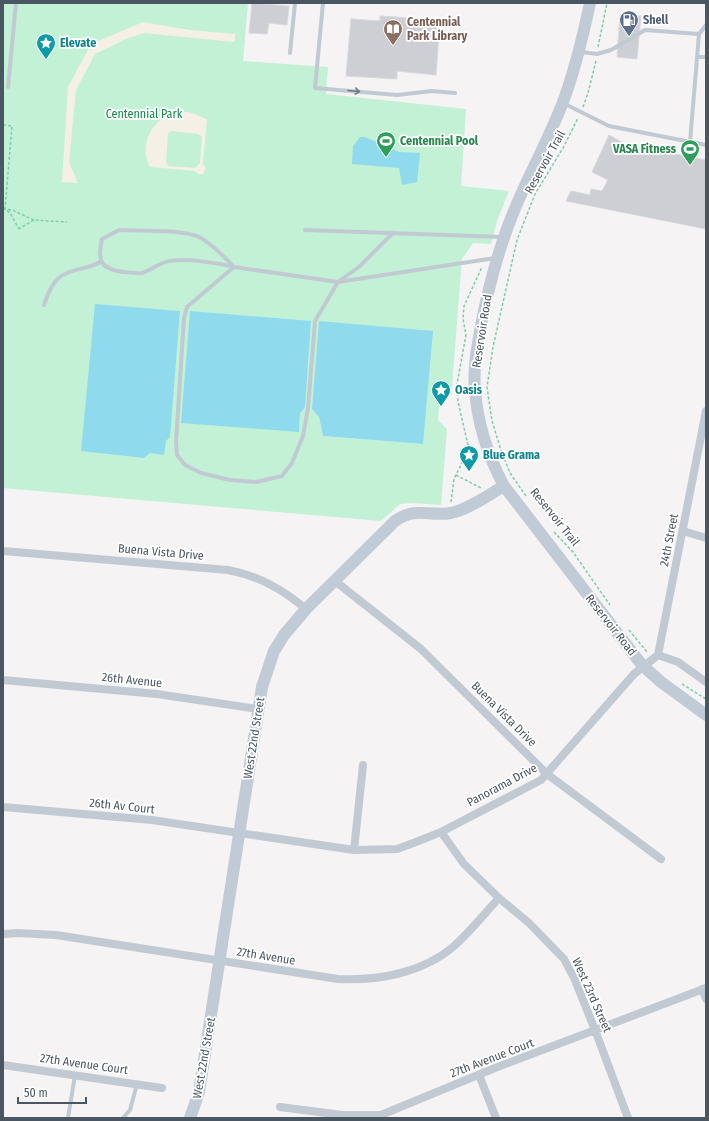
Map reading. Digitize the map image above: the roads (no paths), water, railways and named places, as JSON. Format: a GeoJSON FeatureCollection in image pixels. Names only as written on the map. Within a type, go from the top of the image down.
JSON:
{"type":"FeatureCollection","features":[{"type":"Feature","properties":{"kind":"street","name":"Reservoir Road"},"geometry":{"type":"LineString","coordinates":[[590,3],[579,52],[563,103],[516,207],[497,257],[482,321],[476,356],[474,387],[486,445],[504,486],[651,660],[662,682],[706,715]]}},
{"type":"Feature","properties":{"kind":"street","name":"24th Street"},"geometry":{"type":"LineString","coordinates":[[651,660],[683,531],[706,411]]}},
{"type":"Feature","properties":{"kind":"street","name":"West 22nd Street"},"geometry":{"type":"LineString","coordinates":[[190,1118],[199,1092],[258,709],[267,667],[274,651],[284,635],[306,609],[395,521],[405,514],[415,512],[451,513],[504,486]]}},
{"type":"Feature","properties":{"kind":"street"},"geometry":{"type":"LineString","coordinates":[[683,531],[706,538]]}},
{"type":"Feature","properties":{"kind":"street","name":"Buena Vista Drive"},"geometry":{"type":"LineString","coordinates":[[3,551],[228,570],[246,573],[268,582],[306,609]]}},
{"type":"Feature","properties":{"kind":"street","name":"Buena Vista Drive"},"geometry":{"type":"LineString","coordinates":[[335,581],[420,649],[547,774],[661,859]]}},
{"type":"Feature","properties":{"kind":"street"},"geometry":{"type":"LineString","coordinates":[[651,660],[678,662],[706,682]]}},
{"type":"Feature","properties":{"kind":"street","name":"Panorama Drive"},"geometry":{"type":"LineString","coordinates":[[239,833],[354,850],[397,849],[441,832],[541,780],[651,660]]}},
{"type":"Feature","properties":{"kind":"street","name":"26th Avenue"},"geometry":{"type":"LineString","coordinates":[[3,680],[157,694],[258,709]]}},
{"type":"Feature","properties":{"kind":"street"},"geometry":{"type":"LineString","coordinates":[[354,850],[363,765]]}},
{"type":"Feature","properties":{"kind":"street","name":"26th Av Court"},"geometry":{"type":"LineString","coordinates":[[3,807],[152,820],[239,833]]}},
{"type":"Feature","properties":{"kind":"street","name":"West 23rd Street"},"geometry":{"type":"LineString","coordinates":[[441,832],[464,864],[499,898],[529,923],[564,959],[575,980],[628,1118]]}},
{"type":"Feature","properties":{"kind":"street","name":"27th Avenue"},"geometry":{"type":"LineString","coordinates":[[3,934],[18,933],[56,935],[338,979],[376,979],[394,975],[439,957],[453,946],[499,898]]}},
{"type":"Feature","properties":{"kind":"street"},"geometry":{"type":"LineString","coordinates":[[704,989],[706,999]]}},
{"type":"Feature","properties":{"kind":"street","name":"27th Avenue Court"},"geometry":{"type":"LineString","coordinates":[[280,1107],[342,1115],[381,1117],[479,1075],[704,989]]}},
{"type":"Feature","properties":{"kind":"street","name":"27th Avenue Court"},"geometry":{"type":"LineString","coordinates":[[3,1065],[162,1088]]}},
{"type":"Feature","properties":{"kind":"street"},"geometry":{"type":"LineString","coordinates":[[479,1075],[496,1118]]}},
{"type":"Feature","properties":{"kind":"lane"},"geometry":{"type":"LineString","coordinates":[[8,88],[16,3]]}},
{"type":"Feature","properties":{"kind":"lane"},"geometry":{"type":"LineString","coordinates":[[290,54],[295,3]]}},
{"type":"Feature","properties":{"kind":"lane"},"geometry":{"type":"LineString","coordinates":[[323,3],[315,88],[397,95],[432,91],[455,93]]}},
{"type":"Feature","properties":{"kind":"lane"},"geometry":{"type":"LineString","coordinates":[[690,142],[699,34],[706,25]]}},
{"type":"Feature","properties":{"kind":"lane"},"geometry":{"type":"LineString","coordinates":[[579,52],[597,54],[611,50],[646,30],[699,34]]}},
{"type":"Feature","properties":{"kind":"lane"},"geometry":{"type":"LineString","coordinates":[[697,57],[706,58]]}},
{"type":"Feature","properties":{"kind":"lane"},"geometry":{"type":"LineString","coordinates":[[563,103],[609,126],[706,145]]}},
{"type":"Feature","properties":{"kind":"lane"},"geometry":{"type":"LineString","coordinates":[[234,267],[199,237],[182,234],[119,230],[102,239],[98,255],[100,262],[116,271],[141,273],[162,262],[172,260],[220,263],[234,267],[338,282],[497,257]]}},
{"type":"Feature","properties":{"kind":"lane"},"geometry":{"type":"LineString","coordinates":[[305,230],[504,237]]}},
{"type":"Feature","properties":{"kind":"lane"},"geometry":{"type":"LineString","coordinates":[[234,267],[187,307],[184,318],[176,442],[177,455],[185,465],[201,473],[230,480],[256,482],[282,476],[292,463],[303,436],[308,408],[315,321],[338,282],[360,266],[393,234]]}},
{"type":"Feature","properties":{"kind":"lane"},"geometry":{"type":"LineString","coordinates":[[44,304],[50,289],[64,274],[92,267],[100,262]]}},
{"type":"Feature","properties":{"kind":"lane"},"geometry":{"type":"LineString","coordinates":[[68,1118],[76,1075]]}},
{"type":"Feature","properties":{"kind":"lane"},"geometry":{"type":"LineString","coordinates":[[123,1118],[130,1110],[137,1084]]}},
{"type":"Feature","properties":{"kind":"water","name":"Centennial Pool"},"geometry":{"type":"Polygon","coordinates":[[[360,137],[365,137],[399,152],[420,153],[417,182],[402,185],[399,168],[352,164],[353,146],[360,137]]]}},
{"type":"Feature","properties":{"kind":"water"},"geometry":{"type":"Polygon","coordinates":[[[95,304],[180,311],[170,437],[166,441],[164,455],[150,453],[144,458],[81,451],[95,304]]]}},
{"type":"Feature","properties":{"kind":"water"},"geometry":{"type":"Polygon","coordinates":[[[190,311],[311,321],[305,407],[300,414],[299,432],[181,423],[190,311]]]}},
{"type":"Feature","properties":{"kind":"water"},"geometry":{"type":"Polygon","coordinates":[[[319,321],[433,331],[423,444],[323,436],[319,417],[312,409],[319,321]]]}},
{"type":"Feature","properties":{"kind":"place","name":"Shell"},"geometry":{"type":"Point","coordinates":[629,37]}},
{"type":"Feature","properties":{"kind":"place","name":"Centennial Park Library"},"geometry":{"type":"Point","coordinates":[393,46]}},
{"type":"Feature","properties":{"kind":"place","name":"Elevate"},"geometry":{"type":"Point","coordinates":[46,60]}},
{"type":"Feature","properties":{"kind":"place","name":"Centennial Pool"},"geometry":{"type":"Point","coordinates":[386,158]}},
{"type":"Feature","properties":{"kind":"place","name":"VASA Fitness"},"geometry":{"type":"Point","coordinates":[690,166]}},
{"type":"Feature","properties":{"kind":"place","name":"Oasis"},"geometry":{"type":"Point","coordinates":[441,407]}},
{"type":"Feature","properties":{"kind":"place","name":"Blue Grama"},"geometry":{"type":"Point","coordinates":[469,472]}},
{"type":"Feature","properties":{"kind":"park label","name":"Centennial Park"},"geometry":{"type":"Point","coordinates":[144,114]}}]}
